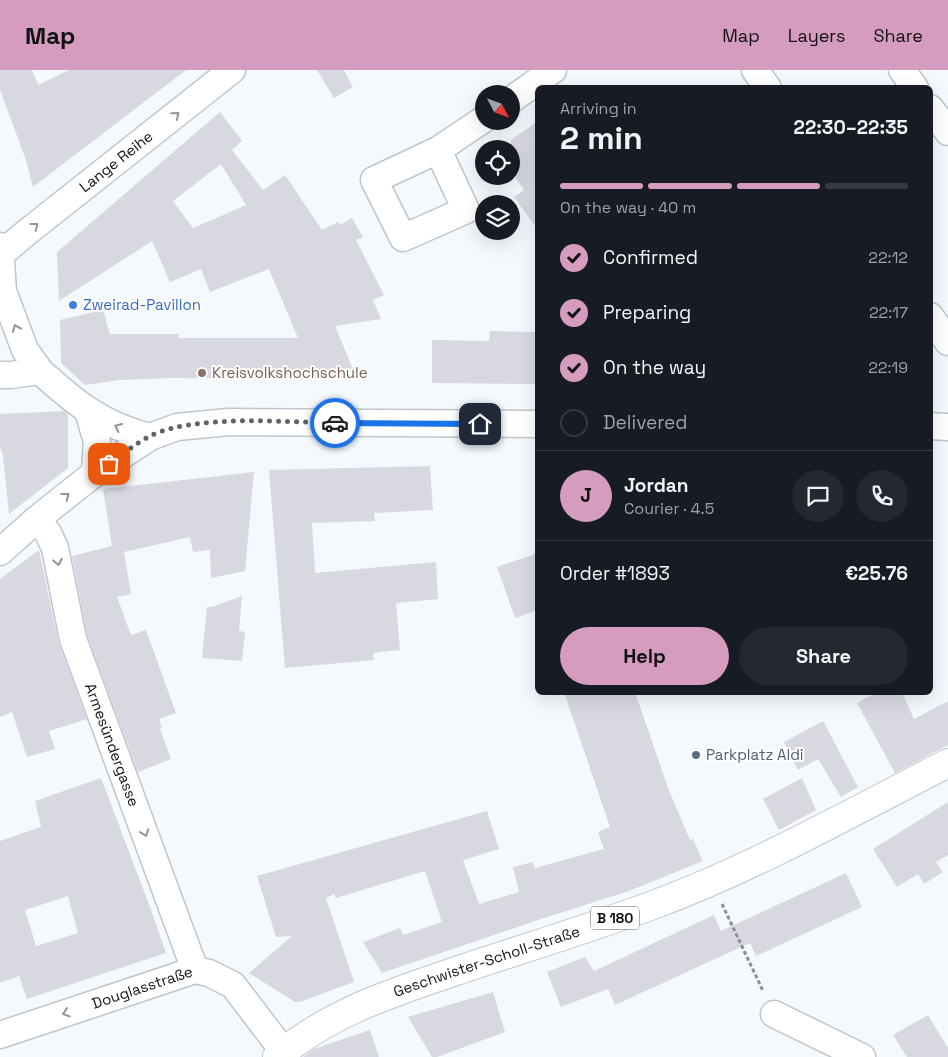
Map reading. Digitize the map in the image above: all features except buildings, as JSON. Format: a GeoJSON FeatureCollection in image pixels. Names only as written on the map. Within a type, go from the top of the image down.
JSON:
{"type":"FeatureCollection","features":[{"type":"Feature","properties":{"kind":"main road","name":"Geschwister-Scholl-Straße"},"geometry":{"type":"LineString","coordinates":[[282,1055],[330,1020],[373,1001],[650,906],[711,882],[775,853],[948,763]]}},
{"type":"Feature","properties":{"kind":"street","name":"Lange Reihe"},"geometry":{"type":"LineString","coordinates":[[1,252],[232,70]]}},
{"type":"Feature","properties":{"kind":"street"},"geometry":{"type":"LineString","coordinates":[[520,94],[553,70]]}},
{"type":"Feature","properties":{"kind":"street"},"geometry":{"type":"LineString","coordinates":[[755,70],[766,85]]}},
{"type":"Feature","properties":{"kind":"street"},"geometry":{"type":"LineString","coordinates":[[902,70],[913,85]]}},
{"type":"Feature","properties":{"kind":"street"},"geometry":{"type":"LineString","coordinates":[[933,112],[948,132]]}},
{"type":"Feature","properties":{"kind":"street"},"geometry":{"type":"LineString","coordinates":[[438,150],[475,126]]}},
{"type":"Feature","properties":{"kind":"street"},"geometry":{"type":"LineString","coordinates":[[1,252],[3,291],[25,350],[40,371],[88,411],[128,432],[150,437]]}},
{"type":"Feature","properties":{"kind":"street"},"geometry":{"type":"LineString","coordinates":[[933,320],[948,342]]}},
{"type":"Feature","properties":{"kind":"street"},"geometry":{"type":"LineString","coordinates":[[0,375],[40,371]]}},
{"type":"Feature","properties":{"kind":"street"},"geometry":{"type":"LineString","coordinates":[[88,411],[97,442],[95,473]]}},
{"type":"Feature","properties":{"kind":"street"},"geometry":{"type":"LineString","coordinates":[[0,552],[37,519],[95,473],[150,437],[177,427],[229,422],[535,424]]}},
{"type":"Feature","properties":{"kind":"street"},"geometry":{"type":"LineString","coordinates":[[933,426],[948,427]]}},
{"type":"Feature","properties":{"kind":"street","name":"Armesündergasse"},"geometry":{"type":"LineString","coordinates":[[37,519],[48,533],[55,548],[73,639],[195,970]]}},
{"type":"Feature","properties":{"kind":"street","name":"Douglasstraße"},"geometry":{"type":"LineString","coordinates":[[0,1035],[195,970],[209,972],[233,985],[282,1055]]}},
{"type":"Feature","properties":{"kind":"street"},"geometry":{"type":"LineString","coordinates":[[774,1014],[862,1057]]}},
{"type":"Feature","properties":{"kind":"path"},"geometry":{"type":"LineString","coordinates":[[711,882],[774,1014]]}},
{"type":"Feature","properties":{"kind":"way so far"},"geometry":{"type":"LineString","coordinates":[[109,464],[150,437],[177,427],[229,422],[335,423]]}},
{"type":"Feature","properties":{"kind":"place","name":"Zweirad-Pavillon"},"geometry":{"type":"Point","coordinates":[73,305]}},
{"type":"Feature","properties":{"kind":"place","name":"Kreisvolkshochschule"},"geometry":{"type":"Point","coordinates":[202,373]}},
{"type":"Feature","properties":{"kind":"place","name":"Parkplatz Aldi"},"geometry":{"type":"Point","coordinates":[696,755]}},
{"type":"Feature","properties":{"kind":"route"},"geometry":{"type":"LineString","coordinates":[[335,423],[480,424]]}}]}
